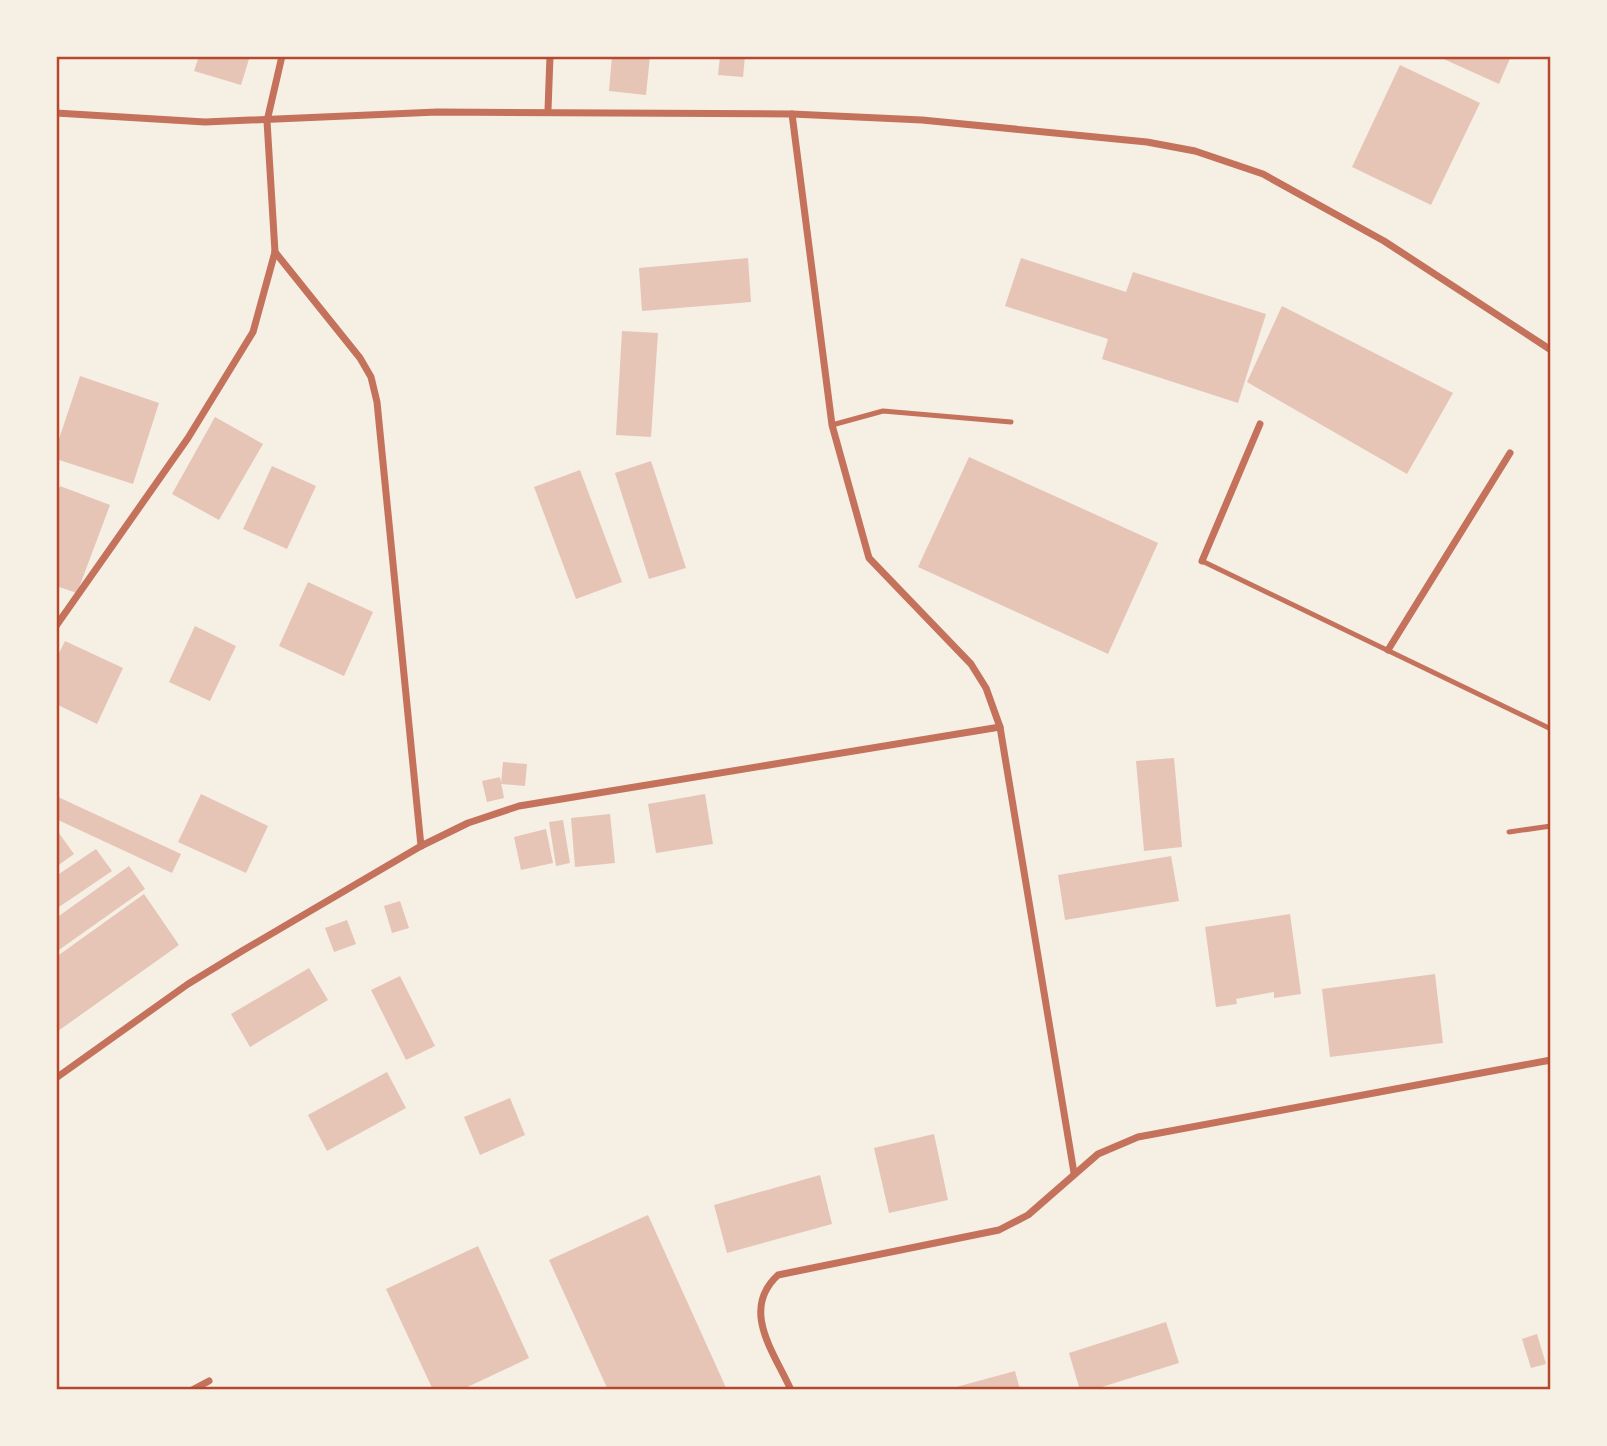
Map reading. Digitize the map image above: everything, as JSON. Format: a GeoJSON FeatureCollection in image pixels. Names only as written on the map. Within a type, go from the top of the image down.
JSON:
{"type":"FeatureCollection","features":[{"type":"Feature","properties":{"kind":"street"},"geometry":{"type":"LineString","coordinates":[[56,626],[188,438],[253,332],[275,252],[267,121],[282,56]]}},
{"type":"Feature","properties":{"kind":"street"},"geometry":{"type":"LineString","coordinates":[[548,110],[550,56]]}},
{"type":"Feature","properties":{"kind":"street"},"geometry":{"type":"LineString","coordinates":[[56,113],[205,122],[548,110],[792,114],[992,126],[1147,142],[1195,151],[1263,174],[1384,241],[1551,350]]}},
{"type":"Feature","properties":{"kind":"street"},"geometry":{"type":"LineString","coordinates":[[792,114],[832,425],[869,558],[971,664],[986,688],[1000,727],[1074,1173]]}},
{"type":"Feature","properties":{"kind":"street"},"geometry":{"type":"LineString","coordinates":[[275,252],[360,358],[371,377],[377,402],[421,846]]}},
{"type":"Feature","properties":{"kind":"street"},"geometry":{"type":"LineString","coordinates":[[1202,561],[1260,424]]}},
{"type":"Feature","properties":{"kind":"street"},"geometry":{"type":"LineString","coordinates":[[1388,650],[1510,453]]}},
{"type":"Feature","properties":{"kind":"street"},"geometry":{"type":"LineString","coordinates":[[56,1078],[188,984],[421,846],[468,823],[519,806],[1000,727]]}},
{"type":"Feature","properties":{"kind":"street"},"geometry":{"type":"LineString","coordinates":[[791,1390],[760,1321],[760,1302],[765,1286],[778,1275],[999,1230],[1028,1215],[1098,1154],[1138,1137],[1551,1060]]}},
{"type":"Feature","properties":{"kind":"street"},"geometry":{"type":"LineString","coordinates":[[192,1390],[209,1381]]}},
{"type":"Feature","properties":{"kind":"lane"},"geometry":{"type":"LineString","coordinates":[[832,425],[883,411],[1011,422]]}},
{"type":"Feature","properties":{"kind":"lane"},"geometry":{"type":"LineString","coordinates":[[1202,561],[1551,729]]}},
{"type":"Feature","properties":{"kind":"lane"},"geometry":{"type":"LineString","coordinates":[[1509,832],[1551,826]]}},
{"type":"Feature","properties":{"kind":"building"},"geometry":{"type":"Polygon","coordinates":[[[199,56],[250,56],[241,85],[194,71],[199,56]]]}},
{"type":"Feature","properties":{"kind":"building"},"geometry":{"type":"Polygon","coordinates":[[[612,56],[650,56],[646,95],[609,91],[612,56]]]}},
{"type":"Feature","properties":{"kind":"building"},"geometry":{"type":"Polygon","coordinates":[[[720,56],[745,56],[743,77],[718,75],[720,56]]]}},
{"type":"Feature","properties":{"kind":"building"},"geometry":{"type":"Polygon","coordinates":[[[1437,56],[1511,56],[1499,84],[1437,56]]]}},
{"type":"Feature","properties":{"kind":"building"},"geometry":{"type":"Polygon","coordinates":[[[1400,65],[1480,103],[1431,205],[1352,167],[1400,65]]]}},
{"type":"Feature","properties":{"kind":"building"},"geometry":{"type":"Polygon","coordinates":[[[748,258],[751,302],[642,311],[639,268],[748,258]]]}},
{"type":"Feature","properties":{"kind":"building"},"geometry":{"type":"Polygon","coordinates":[[[1021,258],[1126,292],[1133,272],[1266,314],[1238,403],[1102,359],[1108,339],[1005,306],[1021,258]]]}},
{"type":"Feature","properties":{"kind":"building"},"geometry":{"type":"Polygon","coordinates":[[[1282,306],[1453,393],[1407,474],[1247,382],[1282,306]]]}},
{"type":"Feature","properties":{"kind":"building"},"geometry":{"type":"Polygon","coordinates":[[[622,331],[658,333],[651,437],[616,435],[622,331]]]}},
{"type":"Feature","properties":{"kind":"building"},"geometry":{"type":"Polygon","coordinates":[[[80,376],[159,403],[133,484],[56,459],[56,448],[80,376]]]}},
{"type":"Feature","properties":{"kind":"building"},"geometry":{"type":"Polygon","coordinates":[[[215,417],[263,444],[219,520],[172,494],[215,417]]]}},
{"type":"Feature","properties":{"kind":"building"},"geometry":{"type":"Polygon","coordinates":[[[969,457],[1158,543],[1108,654],[918,567],[969,457]]]}},
{"type":"Feature","properties":{"kind":"building"},"geometry":{"type":"Polygon","coordinates":[[[651,461],[686,568],[649,579],[615,473],[651,461]]]}},
{"type":"Feature","properties":{"kind":"building"},"geometry":{"type":"Polygon","coordinates":[[[272,466],[316,486],[287,549],[243,529],[272,466]]]}},
{"type":"Feature","properties":{"kind":"building"},"geometry":{"type":"Polygon","coordinates":[[[580,470],[622,582],[576,599],[534,487],[580,470]]]}},
{"type":"Feature","properties":{"kind":"building"},"geometry":{"type":"Polygon","coordinates":[[[60,486],[110,505],[77,593],[56,586],[56,496],[60,486]]]}},
{"type":"Feature","properties":{"kind":"building"},"geometry":{"type":"Polygon","coordinates":[[[308,582],[373,612],[344,676],[279,646],[308,582]]]}},
{"type":"Feature","properties":{"kind":"building"},"geometry":{"type":"Polygon","coordinates":[[[195,626],[236,646],[210,701],[169,682],[195,626]]]}},
{"type":"Feature","properties":{"kind":"building"},"geometry":{"type":"Polygon","coordinates":[[[65,641],[123,668],[97,724],[56,704],[56,659],[65,641]]]}},
{"type":"Feature","properties":{"kind":"building"},"geometry":{"type":"Polygon","coordinates":[[[1174,758],[1182,847],[1144,851],[1136,761],[1174,758]]]}},
{"type":"Feature","properties":{"kind":"building"},"geometry":{"type":"Polygon","coordinates":[[[503,762],[527,764],[525,786],[501,784],[503,762]]]}},
{"type":"Feature","properties":{"kind":"building"},"geometry":{"type":"Polygon","coordinates":[[[500,777],[504,798],[487,802],[482,781],[500,777]]]}},
{"type":"Feature","properties":{"kind":"building"},"geometry":{"type":"Polygon","coordinates":[[[201,794],[268,826],[246,873],[178,842],[201,794]]]}},
{"type":"Feature","properties":{"kind":"building"},"geometry":{"type":"Polygon","coordinates":[[[705,794],[713,844],[656,853],[648,804],[705,794]]]}},
{"type":"Feature","properties":{"kind":"building"},"geometry":{"type":"Polygon","coordinates":[[[56,796],[181,854],[172,873],[56,819],[56,796]]]}},
{"type":"Feature","properties":{"kind":"building"},"geometry":{"type":"Polygon","coordinates":[[[610,814],[615,863],[575,867],[571,818],[610,814]]]}},
{"type":"Feature","properties":{"kind":"building"},"geometry":{"type":"Polygon","coordinates":[[[563,820],[570,863],[556,866],[549,822],[563,820]]]}},
{"type":"Feature","properties":{"kind":"building"},"geometry":{"type":"Polygon","coordinates":[[[56,829],[74,854],[56,867],[56,829]]]}},
{"type":"Feature","properties":{"kind":"building"},"geometry":{"type":"Polygon","coordinates":[[[546,829],[553,863],[521,870],[514,837],[546,829]]]}},
{"type":"Feature","properties":{"kind":"building"},"geometry":{"type":"Polygon","coordinates":[[[96,849],[112,871],[56,909],[56,876],[96,849]]]}},
{"type":"Feature","properties":{"kind":"building"},"geometry":{"type":"Polygon","coordinates":[[[1171,856],[1179,901],[1065,920],[1058,875],[1171,856]]]}},
{"type":"Feature","properties":{"kind":"building"},"geometry":{"type":"Polygon","coordinates":[[[129,866],[145,889],[56,952],[56,918],[129,866]]]}},
{"type":"Feature","properties":{"kind":"building"},"geometry":{"type":"Polygon","coordinates":[[[144,894],[179,945],[58,1031],[56,957],[144,894]]]}},
{"type":"Feature","properties":{"kind":"building"},"geometry":{"type":"Polygon","coordinates":[[[400,901],[409,928],[392,933],[384,906],[400,901]]]}},
{"type":"Feature","properties":{"kind":"building"},"geometry":{"type":"Polygon","coordinates":[[[1290,914],[1301,994],[1274,998],[1274,992],[1236,999],[1237,1004],[1216,1007],[1205,927],[1290,914]]]}},
{"type":"Feature","properties":{"kind":"building"},"geometry":{"type":"Polygon","coordinates":[[[347,920],[356,944],[334,952],[325,928],[347,920]]]}},
{"type":"Feature","properties":{"kind":"building"},"geometry":{"type":"Polygon","coordinates":[[[309,968],[328,1000],[250,1047],[231,1014],[309,968]]]}},
{"type":"Feature","properties":{"kind":"building"},"geometry":{"type":"Polygon","coordinates":[[[1435,974],[1443,1043],[1330,1057],[1322,989],[1435,974]]]}},
{"type":"Feature","properties":{"kind":"building"},"geometry":{"type":"Polygon","coordinates":[[[400,976],[435,1046],[406,1060],[371,990],[400,976]]]}},
{"type":"Feature","properties":{"kind":"building"},"geometry":{"type":"Polygon","coordinates":[[[387,1072],[406,1108],[327,1151],[308,1115],[387,1072]]]}},
{"type":"Feature","properties":{"kind":"building"},"geometry":{"type":"Polygon","coordinates":[[[510,1098],[525,1135],[480,1155],[464,1117],[510,1098]]]}},
{"type":"Feature","properties":{"kind":"building"},"geometry":{"type":"Polygon","coordinates":[[[934,1134],[948,1200],[889,1213],[874,1148],[934,1134]]]}},
{"type":"Feature","properties":{"kind":"building"},"geometry":{"type":"Polygon","coordinates":[[[820,1175],[832,1224],[727,1253],[714,1205],[820,1175]]]}},
{"type":"Feature","properties":{"kind":"building"},"geometry":{"type":"Polygon","coordinates":[[[648,1215],[727,1390],[608,1390],[549,1260],[648,1215]]]}},
{"type":"Feature","properties":{"kind":"building"},"geometry":{"type":"Polygon","coordinates":[[[478,1246],[529,1358],[461,1390],[433,1390],[386,1289],[478,1246]]]}},
{"type":"Feature","properties":{"kind":"building"},"geometry":{"type":"Polygon","coordinates":[[[1166,1322],[1179,1363],[1092,1390],[1080,1390],[1069,1353],[1166,1322]]]}},
{"type":"Feature","properties":{"kind":"building"},"geometry":{"type":"Polygon","coordinates":[[[1537,1334],[1546,1364],[1531,1368],[1522,1339],[1537,1334]]]}},
{"type":"Feature","properties":{"kind":"building"},"geometry":{"type":"Polygon","coordinates":[[[1015,1371],[1020,1390],[949,1389],[1015,1371]]]}}]}
